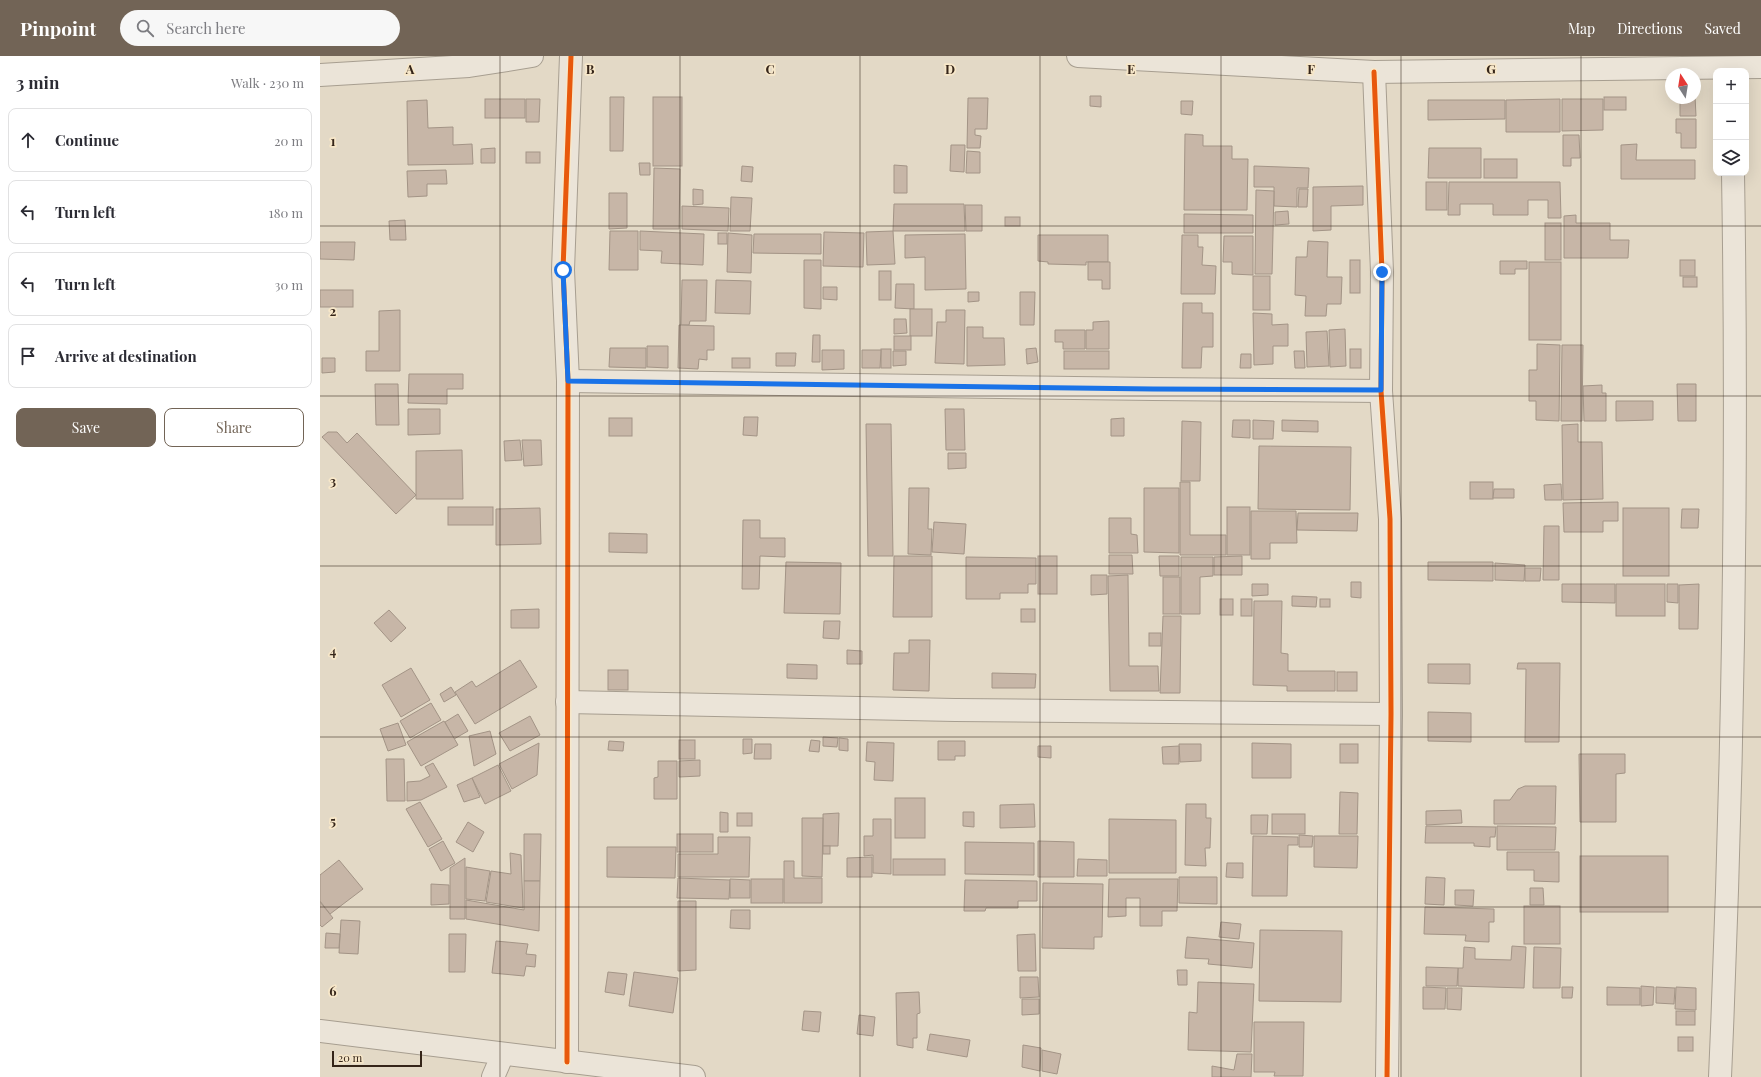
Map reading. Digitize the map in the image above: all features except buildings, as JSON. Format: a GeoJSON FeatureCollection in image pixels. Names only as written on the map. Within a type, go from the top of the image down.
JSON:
{"type":"FeatureCollection","features":[{"type":"Feature","properties":{"kind":"street"},"geometry":{"type":"LineString","coordinates":[[320,74],[469,66],[532,56]]}},
{"type":"Feature","properties":{"kind":"street"},"geometry":{"type":"LineString","coordinates":[[567,1062],[568,381],[563,270],[571,56]]}},
{"type":"Feature","properties":{"kind":"street"},"geometry":{"type":"LineString","coordinates":[[1078,56],[1374,72],[1713,69]]}},
{"type":"Feature","properties":{"kind":"street"},"geometry":{"type":"LineString","coordinates":[[1746,68],[1761,67]]}},
{"type":"Feature","properties":{"kind":"street"},"geometry":{"type":"LineString","coordinates":[[1374,72],[1382,272],[1381,390],[1390,519],[1391,714],[1387,1077]]}},
{"type":"Feature","properties":{"kind":"street"},"geometry":{"type":"LineString","coordinates":[[1720,1077],[1728,887],[1734,537],[1736,336],[1733,176]]}},
{"type":"Feature","properties":{"kind":"street"},"geometry":{"type":"LineString","coordinates":[[568,381],[1153,389],[1381,390]]}},
{"type":"Feature","properties":{"kind":"street"},"geometry":{"type":"LineString","coordinates":[[567,702],[955,710],[1391,714]]}},
{"type":"Feature","properties":{"kind":"street"},"geometry":{"type":"LineString","coordinates":[[320,1031],[694,1077]]}},
{"type":"Feature","properties":{"kind":"street"},"geometry":{"type":"LineString","coordinates":[[493,1077],[503,1054]]}},
{"type":"Feature","properties":{"kind":"cycle path"},"geometry":{"type":"LineString","coordinates":[[567,1062],[568,381],[563,270],[571,56]]}},
{"type":"Feature","properties":{"kind":"cycle path"},"geometry":{"type":"LineString","coordinates":[[1374,72],[1382,272],[1381,391],[1390,519],[1391,714],[1387,1077]]}},
{"type":"Feature","properties":{"kind":"route"},"geometry":{"type":"LineString","coordinates":[[563,270],[568,381],[1153,389],[1381,390],[1382,272]]}}]}
